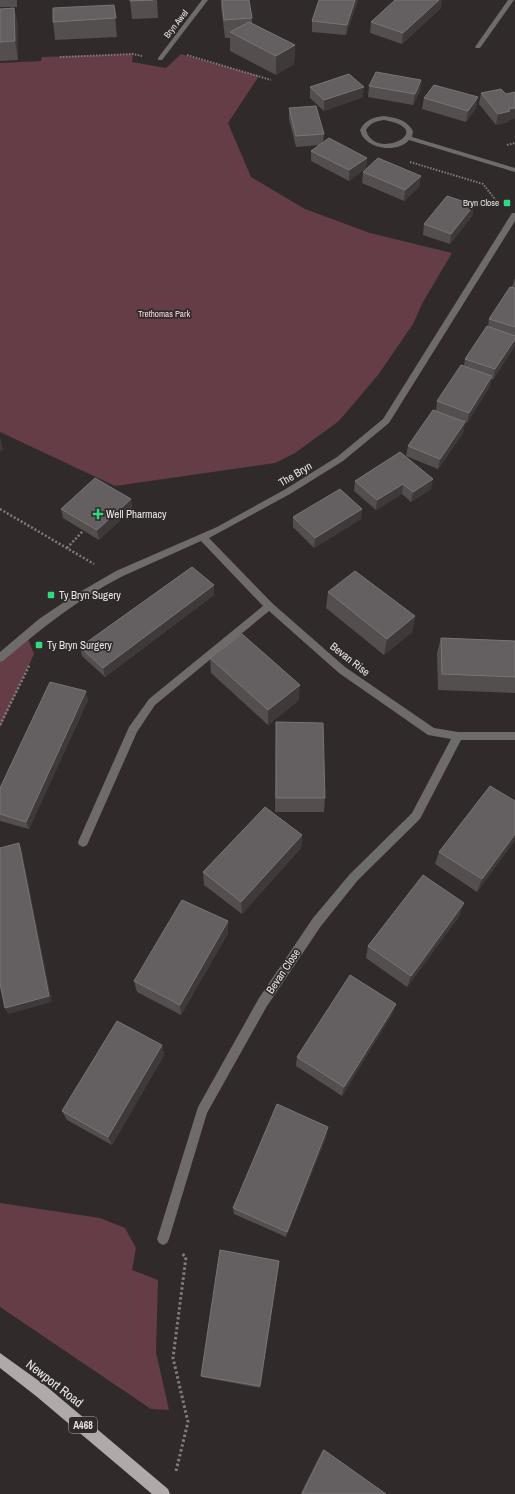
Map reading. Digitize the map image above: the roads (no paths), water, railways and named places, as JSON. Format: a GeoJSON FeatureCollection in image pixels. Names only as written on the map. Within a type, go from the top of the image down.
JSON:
{"type":"FeatureCollection","features":[{"type":"Feature","properties":{"kind":"main road","name":"Newport Road"},"geometry":{"type":"LineString","coordinates":[[0,1360],[47,1395],[163,1494]]}},
{"type":"Feature","properties":{"kind":"street","name":"Bryn Awel"},"geometry":{"type":"LineString","coordinates":[[160,59],[205,0]]}},
{"type":"Feature","properties":{"kind":"street"},"geometry":{"type":"LineString","coordinates":[[478,47],[511,0]]}},
{"type":"Feature","properties":{"kind":"street"},"geometry":{"type":"LineString","coordinates":[[393,118],[410,128],[411,133],[409,138],[400,144],[385,146],[372,142],[367,138],[364,130],[365,125],[377,119],[393,118]]}},
{"type":"Feature","properties":{"kind":"street"},"geometry":{"type":"LineString","coordinates":[[409,138],[515,170]]}},
{"type":"Feature","properties":{"kind":"street","name":"The Bryn"},"geometry":{"type":"LineString","coordinates":[[0,658],[26,634],[76,599],[115,576],[220,528],[287,492],[340,460],[386,421],[513,218]]}},
{"type":"Feature","properties":{"kind":"street","name":"Bevan Rise"},"geometry":{"type":"LineString","coordinates":[[202,536],[270,606],[342,670],[432,732],[458,736],[515,736]]}},
{"type":"Feature","properties":{"kind":"street"},"geometry":{"type":"LineString","coordinates":[[83,842],[133,730],[152,702],[270,606]]}},
{"type":"Feature","properties":{"kind":"street","name":"Bevan Close"},"geometry":{"type":"LineString","coordinates":[[163,1239],[202,1111],[263,1002],[317,922],[349,883],[416,816],[458,736]]}},
{"type":"Feature","properties":{"kind":"place","name":"Bryn Close"},"geometry":{"type":"Point","coordinates":[507,203]}},
{"type":"Feature","properties":{"kind":"place","name":"Well Pharmacy"},"geometry":{"type":"Point","coordinates":[98,514]}},
{"type":"Feature","properties":{"kind":"place","name":"Ty Bryn Sugery"},"geometry":{"type":"Point","coordinates":[51,595]}},
{"type":"Feature","properties":{"kind":"place","name":"Ty Bryn Surgery"},"geometry":{"type":"Point","coordinates":[39,645]}},
{"type":"Feature","properties":{"kind":"park label","name":"Trethomas Park"},"geometry":{"type":"Point","coordinates":[164,314]}}]}
